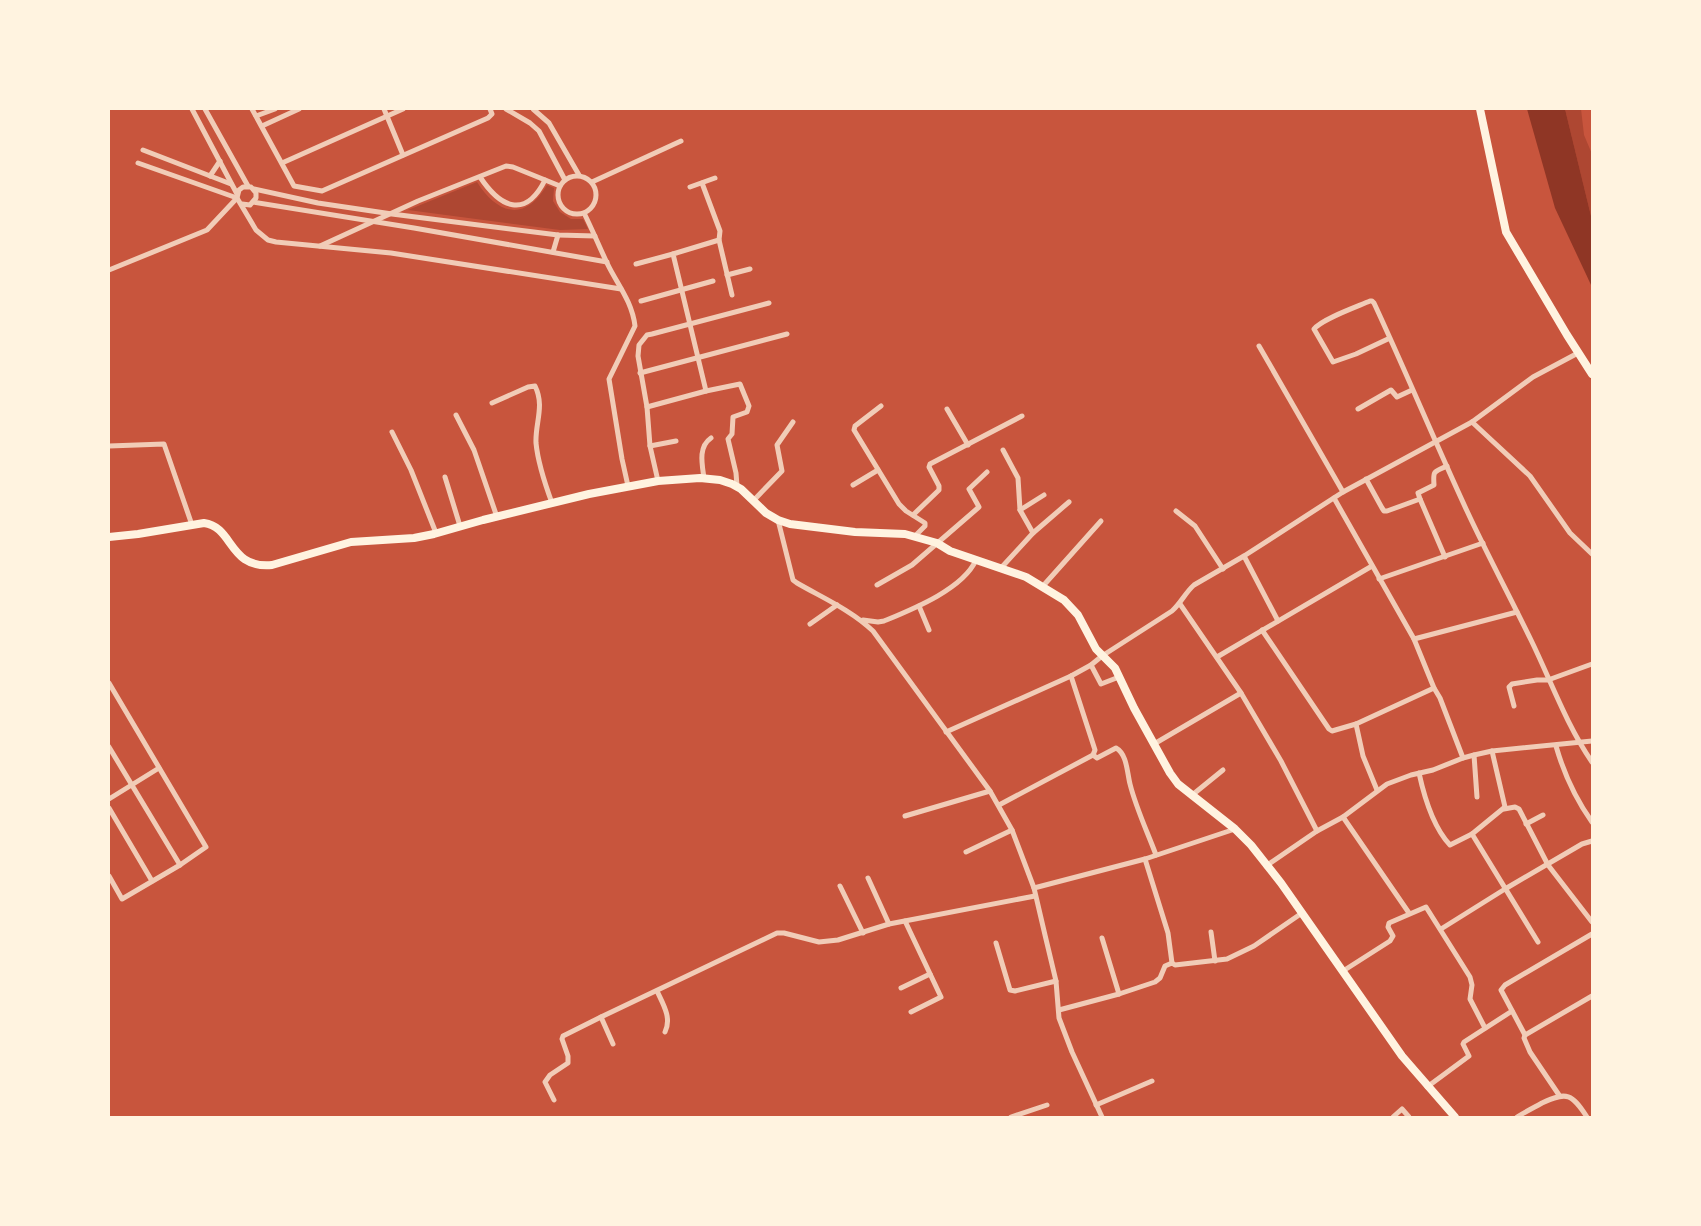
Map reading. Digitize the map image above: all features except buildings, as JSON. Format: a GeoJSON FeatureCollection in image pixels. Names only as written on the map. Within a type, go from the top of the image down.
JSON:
{"type":"FeatureCollection","features":[{"type":"Feature","properties":{"kind":"main road"},"geometry":{"type":"LineString","coordinates":[[1480,109],[1506,232],[1592,374]]}},
{"type":"Feature","properties":{"kind":"main road"},"geometry":{"type":"LineString","coordinates":[[109,536],[138,534],[204,523],[213,524],[244,559],[262,566],[272,565],[350,542],[414,538],[436,534],[460,526],[552,503],[658,480],[704,478],[720,480],[737,486],[766,513],[790,524],[855,532],[904,534],[937,544],[950,551],[1026,577],[1068,603],[1078,615],[1090,640],[1114,668],[1170,773],[1184,790],[1234,829],[1251,845],[1281,883],[1402,1056],[1453,1117]]}},
{"type":"Feature","properties":{"kind":"street"},"geometry":{"type":"LineString","coordinates":[[192,109],[256,230],[268,240],[301,246],[391,253],[621,289]]}},
{"type":"Feature","properties":{"kind":"street"},"geometry":{"type":"LineString","coordinates":[[205,109],[256,198],[250,205],[242,204]]}},
{"type":"Feature","properties":{"kind":"street"},"geometry":{"type":"LineString","coordinates":[[252,109],[294,186],[322,191],[491,116],[490,109]]}},
{"type":"Feature","properties":{"kind":"street"},"geometry":{"type":"LineString","coordinates":[[256,116],[275,109]]}},
{"type":"Feature","properties":{"kind":"street"},"geometry":{"type":"LineString","coordinates":[[262,126],[299,109]]}},
{"type":"Feature","properties":{"kind":"street"},"geometry":{"type":"LineString","coordinates":[[384,109],[403,155]]}},
{"type":"Feature","properties":{"kind":"street"},"geometry":{"type":"LineString","coordinates":[[282,163],[403,109]]}},
{"type":"Feature","properties":{"kind":"street"},"geometry":{"type":"LineString","coordinates":[[506,109],[530,122],[539,131],[565,180]]}},
{"type":"Feature","properties":{"kind":"street"},"geometry":{"type":"LineString","coordinates":[[533,109],[549,123],[579,175]]}},
{"type":"Feature","properties":{"kind":"street"},"geometry":{"type":"LineString","coordinates":[[592,182],[681,141]]}},
{"type":"Feature","properties":{"kind":"street"},"geometry":{"type":"LineString","coordinates":[[143,150],[232,184]]}},
{"type":"Feature","properties":{"kind":"street"},"geometry":{"type":"LineString","coordinates":[[210,176],[220,162]]}},
{"type":"Feature","properties":{"kind":"street"},"geometry":{"type":"LineString","coordinates":[[138,163],[237,196]]}},
{"type":"Feature","properties":{"kind":"street"},"geometry":{"type":"LineString","coordinates":[[319,246],[506,166],[560,186]]}},
{"type":"Feature","properties":{"kind":"street"},"geometry":{"type":"LineString","coordinates":[[579,175],[592,182],[597,196],[595,203],[590,209],[584,213],[573,214],[563,208],[558,198],[560,186],[565,180],[579,175]]}},
{"type":"Feature","properties":{"kind":"street"},"geometry":{"type":"LineString","coordinates":[[480,177],[497,198],[513,204],[528,201],[535,195],[545,180]]}},
{"type":"Feature","properties":{"kind":"street"},"geometry":{"type":"LineString","coordinates":[[690,187],[715,178]]}},
{"type":"Feature","properties":{"kind":"street"},"geometry":{"type":"LineString","coordinates":[[702,183],[720,231],[719,240],[732,295]]}},
{"type":"Feature","properties":{"kind":"street"},"geometry":{"type":"LineString","coordinates":[[109,270],[207,230],[237,196],[239,190],[251,188],[312,202],[392,214],[558,235],[595,236]]}},
{"type":"Feature","properties":{"kind":"street"},"geometry":{"type":"LineString","coordinates":[[253,202],[607,262]]}},
{"type":"Feature","properties":{"kind":"street"},"geometry":{"type":"LineString","coordinates":[[584,213],[607,262],[630,304],[635,326],[611,375],[609,385],[628,486]]}},
{"type":"Feature","properties":{"kind":"street"},"geometry":{"type":"LineString","coordinates":[[553,252],[558,235]]}},
{"type":"Feature","properties":{"kind":"street"},"geometry":{"type":"LineString","coordinates":[[636,264],[719,240]]}},
{"type":"Feature","properties":{"kind":"street"},"geometry":{"type":"LineString","coordinates":[[673,254],[706,391]]}},
{"type":"Feature","properties":{"kind":"street"},"geometry":{"type":"LineString","coordinates":[[727,274],[750,268]]}},
{"type":"Feature","properties":{"kind":"street"},"geometry":{"type":"LineString","coordinates":[[641,301],[714,281]]}},
{"type":"Feature","properties":{"kind":"street"},"geometry":{"type":"LineString","coordinates":[[1390,338],[1356,354],[1333,362],[1314,329],[1326,321],[1372,301],[1390,338],[1483,544],[1548,680],[1580,744],[1592,762]]}},
{"type":"Feature","properties":{"kind":"street"},"geometry":{"type":"LineString","coordinates":[[658,480],[650,446],[648,407],[640,373],[639,344],[644,338],[652,334],[769,303]]}},
{"type":"Feature","properties":{"kind":"street"},"geometry":{"type":"LineString","coordinates":[[640,373],[787,334]]}},
{"type":"Feature","properties":{"kind":"street"},"geometry":{"type":"LineString","coordinates":[[1259,346],[1343,492]]}},
{"type":"Feature","properties":{"kind":"street"},"geometry":{"type":"LineString","coordinates":[[946,732],[1072,676],[1091,665],[1180,604],[1189,590],[1343,492],[1435,440],[1472,422],[1533,377],[1578,352]]}},
{"type":"Feature","properties":{"kind":"street"},"geometry":{"type":"LineString","coordinates":[[648,407],[740,384],[749,406],[747,412],[733,417],[732,434],[728,439],[737,486]]}},
{"type":"Feature","properties":{"kind":"street"},"geometry":{"type":"LineString","coordinates":[[492,403],[528,386],[535,386],[539,397],[540,409],[536,429],[536,444],[541,471],[552,503]]}},
{"type":"Feature","properties":{"kind":"street"},"geometry":{"type":"LineString","coordinates":[[1358,409],[1391,390],[1397,397],[1412,390]]}},
{"type":"Feature","properties":{"kind":"street"},"geometry":{"type":"LineString","coordinates":[[881,406],[855,426],[854,430],[899,504],[925,523],[925,526],[914,537]]}},
{"type":"Feature","properties":{"kind":"street"},"geometry":{"type":"LineString","coordinates":[[947,409],[968,444]]}},
{"type":"Feature","properties":{"kind":"street"},"geometry":{"type":"LineString","coordinates":[[456,415],[474,450],[496,517]]}},
{"type":"Feature","properties":{"kind":"street"},"geometry":{"type":"LineString","coordinates":[[913,515],[939,490],[930,466],[1022,416]]}},
{"type":"Feature","properties":{"kind":"street"},"geometry":{"type":"LineString","coordinates":[[754,500],[782,471],[777,445],[793,422]]}},
{"type":"Feature","properties":{"kind":"street"},"geometry":{"type":"LineString","coordinates":[[1472,422],[1530,476],[1570,533],[1592,554]]}},
{"type":"Feature","properties":{"kind":"street"},"geometry":{"type":"LineString","coordinates":[[392,432],[411,470],[436,534]]}},
{"type":"Feature","properties":{"kind":"street"},"geometry":{"type":"LineString","coordinates":[[704,478],[702,450],[711,438]]}},
{"type":"Feature","properties":{"kind":"street"},"geometry":{"type":"LineString","coordinates":[[650,446],[676,441]]}},
{"type":"Feature","properties":{"kind":"street"},"geometry":{"type":"LineString","coordinates":[[109,446],[164,444],[192,525]]}},
{"type":"Feature","properties":{"kind":"street"},"geometry":{"type":"LineString","coordinates":[[1003,450],[1018,478],[1020,510],[1033,533]]}},
{"type":"Feature","properties":{"kind":"street"},"geometry":{"type":"LineString","coordinates":[[1444,557],[1418,492],[1434,485],[1433,475],[1435,471],[1447,466]]}},
{"type":"Feature","properties":{"kind":"street"},"geometry":{"type":"LineString","coordinates":[[853,485],[878,470]]}},
{"type":"Feature","properties":{"kind":"street"},"geometry":{"type":"LineString","coordinates":[[877,585],[912,565],[979,507],[969,489],[987,472]]}},
{"type":"Feature","properties":{"kind":"street"},"geometry":{"type":"LineString","coordinates":[[445,477],[460,526]]}},
{"type":"Feature","properties":{"kind":"street"},"geometry":{"type":"LineString","coordinates":[[1366,479],[1384,511],[1420,499]]}},
{"type":"Feature","properties":{"kind":"street"},"geometry":{"type":"LineString","coordinates":[[1020,510],[1044,495]]}},
{"type":"Feature","properties":{"kind":"street"},"geometry":{"type":"LineString","coordinates":[[1334,498],[1414,639],[1440,698],[1463,758]]}},
{"type":"Feature","properties":{"kind":"street"},"geometry":{"type":"LineString","coordinates":[[1001,568],[1033,533],[1069,502]]}},
{"type":"Feature","properties":{"kind":"street"},"geometry":{"type":"LineString","coordinates":[[1176,512],[1194,526],[1223,569]]}},
{"type":"Feature","properties":{"kind":"street"},"geometry":{"type":"LineString","coordinates":[[778,520],[793,580],[862,620],[873,630],[990,790],[999,806],[1012,830],[1034,888],[1056,981],[1059,1018],[1102,1117]]}},
{"type":"Feature","properties":{"kind":"street"},"geometry":{"type":"LineString","coordinates":[[1043,586],[1101,521]]}},
{"type":"Feature","properties":{"kind":"street"},"geometry":{"type":"LineString","coordinates":[[1379,579],[1483,544]]}},
{"type":"Feature","properties":{"kind":"street"},"geometry":{"type":"LineString","coordinates":[[1244,556],[1278,620]]}},
{"type":"Feature","properties":{"kind":"street"},"geometry":{"type":"LineString","coordinates":[[862,620],[884,621],[919,606],[941,594],[972,570],[976,560]]}},
{"type":"Feature","properties":{"kind":"street"},"geometry":{"type":"LineString","coordinates":[[1217,657],[1372,566]]}},
{"type":"Feature","properties":{"kind":"street"},"geometry":{"type":"LineString","coordinates":[[1180,604],[1241,693],[1281,761],[1317,831]]}},
{"type":"Feature","properties":{"kind":"street"},"geometry":{"type":"LineString","coordinates":[[810,624],[837,605]]}},
{"type":"Feature","properties":{"kind":"street"},"geometry":{"type":"LineString","coordinates":[[919,606],[929,630]]}},
{"type":"Feature","properties":{"kind":"street"},"geometry":{"type":"LineString","coordinates":[[1414,639],[1517,612]]}},
{"type":"Feature","properties":{"kind":"street"},"geometry":{"type":"LineString","coordinates":[[1262,630],[1329,729],[1334,730],[1356,724],[1434,688]]}},
{"type":"Feature","properties":{"kind":"street"},"geometry":{"type":"LineString","coordinates":[[1514,706],[1509,687],[1511,685],[1548,680],[1592,664]]}},
{"type":"Feature","properties":{"kind":"street"},"geometry":{"type":"LineString","coordinates":[[1091,665],[1101,684],[1119,677]]}},
{"type":"Feature","properties":{"kind":"street"},"geometry":{"type":"LineString","coordinates":[[999,806],[1093,755],[1095,750],[1072,676]]}},
{"type":"Feature","properties":{"kind":"street"},"geometry":{"type":"LineString","coordinates":[[109,683],[206,847],[180,865],[122,899],[109,876]]}},
{"type":"Feature","properties":{"kind":"street"},"geometry":{"type":"LineString","coordinates":[[1154,744],[1241,693]]}},
{"type":"Feature","properties":{"kind":"street"},"geometry":{"type":"LineString","coordinates":[[1356,724],[1363,756],[1377,790]]}},
{"type":"Feature","properties":{"kind":"street"},"geometry":{"type":"LineString","coordinates":[[1266,866],[1317,831],[1343,817],[1387,784],[1440,768],[1463,758],[1492,751],[1580,744],[1592,741]]}},
{"type":"Feature","properties":{"kind":"street"},"geometry":{"type":"LineString","coordinates":[[109,746],[180,865]]}},
{"type":"Feature","properties":{"kind":"street"},"geometry":{"type":"LineString","coordinates":[[1556,746],[1565,775],[1592,822]]}},
{"type":"Feature","properties":{"kind":"street"},"geometry":{"type":"LineString","coordinates":[[1093,755],[1097,758],[1116,748],[1121,752],[1130,785],[1156,855]]}},
{"type":"Feature","properties":{"kind":"street"},"geometry":{"type":"LineString","coordinates":[[1492,751],[1503,796],[1504,809]]}},
{"type":"Feature","properties":{"kind":"street"},"geometry":{"type":"LineString","coordinates":[[1474,755],[1477,798]]}},
{"type":"Feature","properties":{"kind":"street"},"geometry":{"type":"LineString","coordinates":[[109,799],[159,768]]}},
{"type":"Feature","properties":{"kind":"street"},"geometry":{"type":"LineString","coordinates":[[1191,796],[1223,770]]}},
{"type":"Feature","properties":{"kind":"street"},"geometry":{"type":"LineString","coordinates":[[1420,773],[1428,807],[1448,843],[1451,844],[1472,834],[1504,809],[1517,807],[1548,865],[1592,922]]}},
{"type":"Feature","properties":{"kind":"street"},"geometry":{"type":"LineString","coordinates":[[906,816],[990,790]]}},
{"type":"Feature","properties":{"kind":"street"},"geometry":{"type":"LineString","coordinates":[[109,808],[152,881]]}},
{"type":"Feature","properties":{"kind":"street"},"geometry":{"type":"LineString","coordinates":[[1526,824],[1543,814]]}},
{"type":"Feature","properties":{"kind":"street"},"geometry":{"type":"LineString","coordinates":[[1343,817],[1409,913]]}},
{"type":"Feature","properties":{"kind":"street"},"geometry":{"type":"LineString","coordinates":[[1034,888],[1145,859],[1234,829]]}},
{"type":"Feature","properties":{"kind":"street"},"geometry":{"type":"LineString","coordinates":[[966,852],[1012,830]]}},
{"type":"Feature","properties":{"kind":"street"},"geometry":{"type":"LineString","coordinates":[[1472,834],[1538,942]]}},
{"type":"Feature","properties":{"kind":"street"},"geometry":{"type":"LineString","coordinates":[[1441,929],[1505,888],[1582,844],[1592,841]]}},
{"type":"Feature","properties":{"kind":"street"},"geometry":{"type":"LineString","coordinates":[[1145,859],[1168,933],[1172,963]]}},
{"type":"Feature","properties":{"kind":"street"},"geometry":{"type":"LineString","coordinates":[[868,878],[889,924]]}},
{"type":"Feature","properties":{"kind":"street"},"geometry":{"type":"LineString","coordinates":[[840,886],[863,933]]}},
{"type":"Feature","properties":{"kind":"street"},"geometry":{"type":"LineString","coordinates":[[554,1100],[545,1082],[550,1075],[568,1063],[568,1056],[562,1039],[563,1036],[777,933],[784,932],[819,942],[838,940],[889,924],[1035,896]]}},
{"type":"Feature","properties":{"kind":"street"},"geometry":{"type":"LineString","coordinates":[[1343,971],[1390,941],[1393,936],[1388,925],[1409,913],[1426,907],[1470,977],[1472,985],[1470,999],[1485,1028]]}},
{"type":"Feature","properties":{"kind":"street"},"geometry":{"type":"LineString","coordinates":[[1059,1010],[1155,982],[1160,978],[1165,966],[1172,963],[1175,965],[1226,959],[1243,952],[1302,913]]}},
{"type":"Feature","properties":{"kind":"street"},"geometry":{"type":"LineString","coordinates":[[905,921],[941,997],[911,1012]]}},
{"type":"Feature","properties":{"kind":"street"},"geometry":{"type":"LineString","coordinates":[[1211,932],[1215,961]]}},
{"type":"Feature","properties":{"kind":"street"},"geometry":{"type":"LineString","coordinates":[[1559,1095],[1530,1052],[1524,1038],[1525,1035],[1500,990],[1592,934]]}},
{"type":"Feature","properties":{"kind":"street"},"geometry":{"type":"LineString","coordinates":[[1102,938],[1119,994]]}},
{"type":"Feature","properties":{"kind":"street"},"geometry":{"type":"LineString","coordinates":[[996,943],[1010,990],[1015,991],[1056,981]]}},
{"type":"Feature","properties":{"kind":"street"},"geometry":{"type":"LineString","coordinates":[[901,988],[930,974]]}},
{"type":"Feature","properties":{"kind":"street"},"geometry":{"type":"LineString","coordinates":[[657,991],[668,1019],[668,1026],[665,1032]]}},
{"type":"Feature","properties":{"kind":"street"},"geometry":{"type":"LineString","coordinates":[[1525,1035],[1592,996]]}},
{"type":"Feature","properties":{"kind":"street"},"geometry":{"type":"LineString","coordinates":[[1427,1087],[1469,1056],[1463,1043],[1512,1011]]}},
{"type":"Feature","properties":{"kind":"street"},"geometry":{"type":"LineString","coordinates":[[601,1017],[613,1044]]}},
{"type":"Feature","properties":{"kind":"street"},"geometry":{"type":"LineString","coordinates":[[1096,1105],[1152,1081]]}},
{"type":"Feature","properties":{"kind":"street"},"geometry":{"type":"LineString","coordinates":[[1517,1117],[1559,1095],[1567,1095],[1580,1106],[1587,1117]]}},
{"type":"Feature","properties":{"kind":"street"},"geometry":{"type":"LineString","coordinates":[[1011,1117],[1029,1114],[1047,1105]]}},
{"type":"Feature","properties":{"kind":"street"},"geometry":{"type":"LineString","coordinates":[[1393,1117],[1402,1109],[1409,1117]]}},
{"type":"Feature","properties":{"kind":"shaded area"},"geometry":{"type":"Polygon","coordinates":[[[1527,109],[1565,109],[1592,220],[1592,287],[1555,208],[1527,109]]]}},
{"type":"Feature","properties":{"kind":"shaded area"},"geometry":{"type":"Polygon","coordinates":[[[1565,109],[1581,109],[1584,135],[1592,154],[1592,220],[1565,109]]]}},
{"type":"Feature","properties":{"kind":"shaded area"},"geometry":{"type":"Polygon","coordinates":[[[477,182],[494,202],[512,210],[530,205],[539,197],[547,185],[554,188],[553,201],[560,212],[571,219],[583,219],[588,229],[560,230],[408,210],[477,182]]]}}]}
